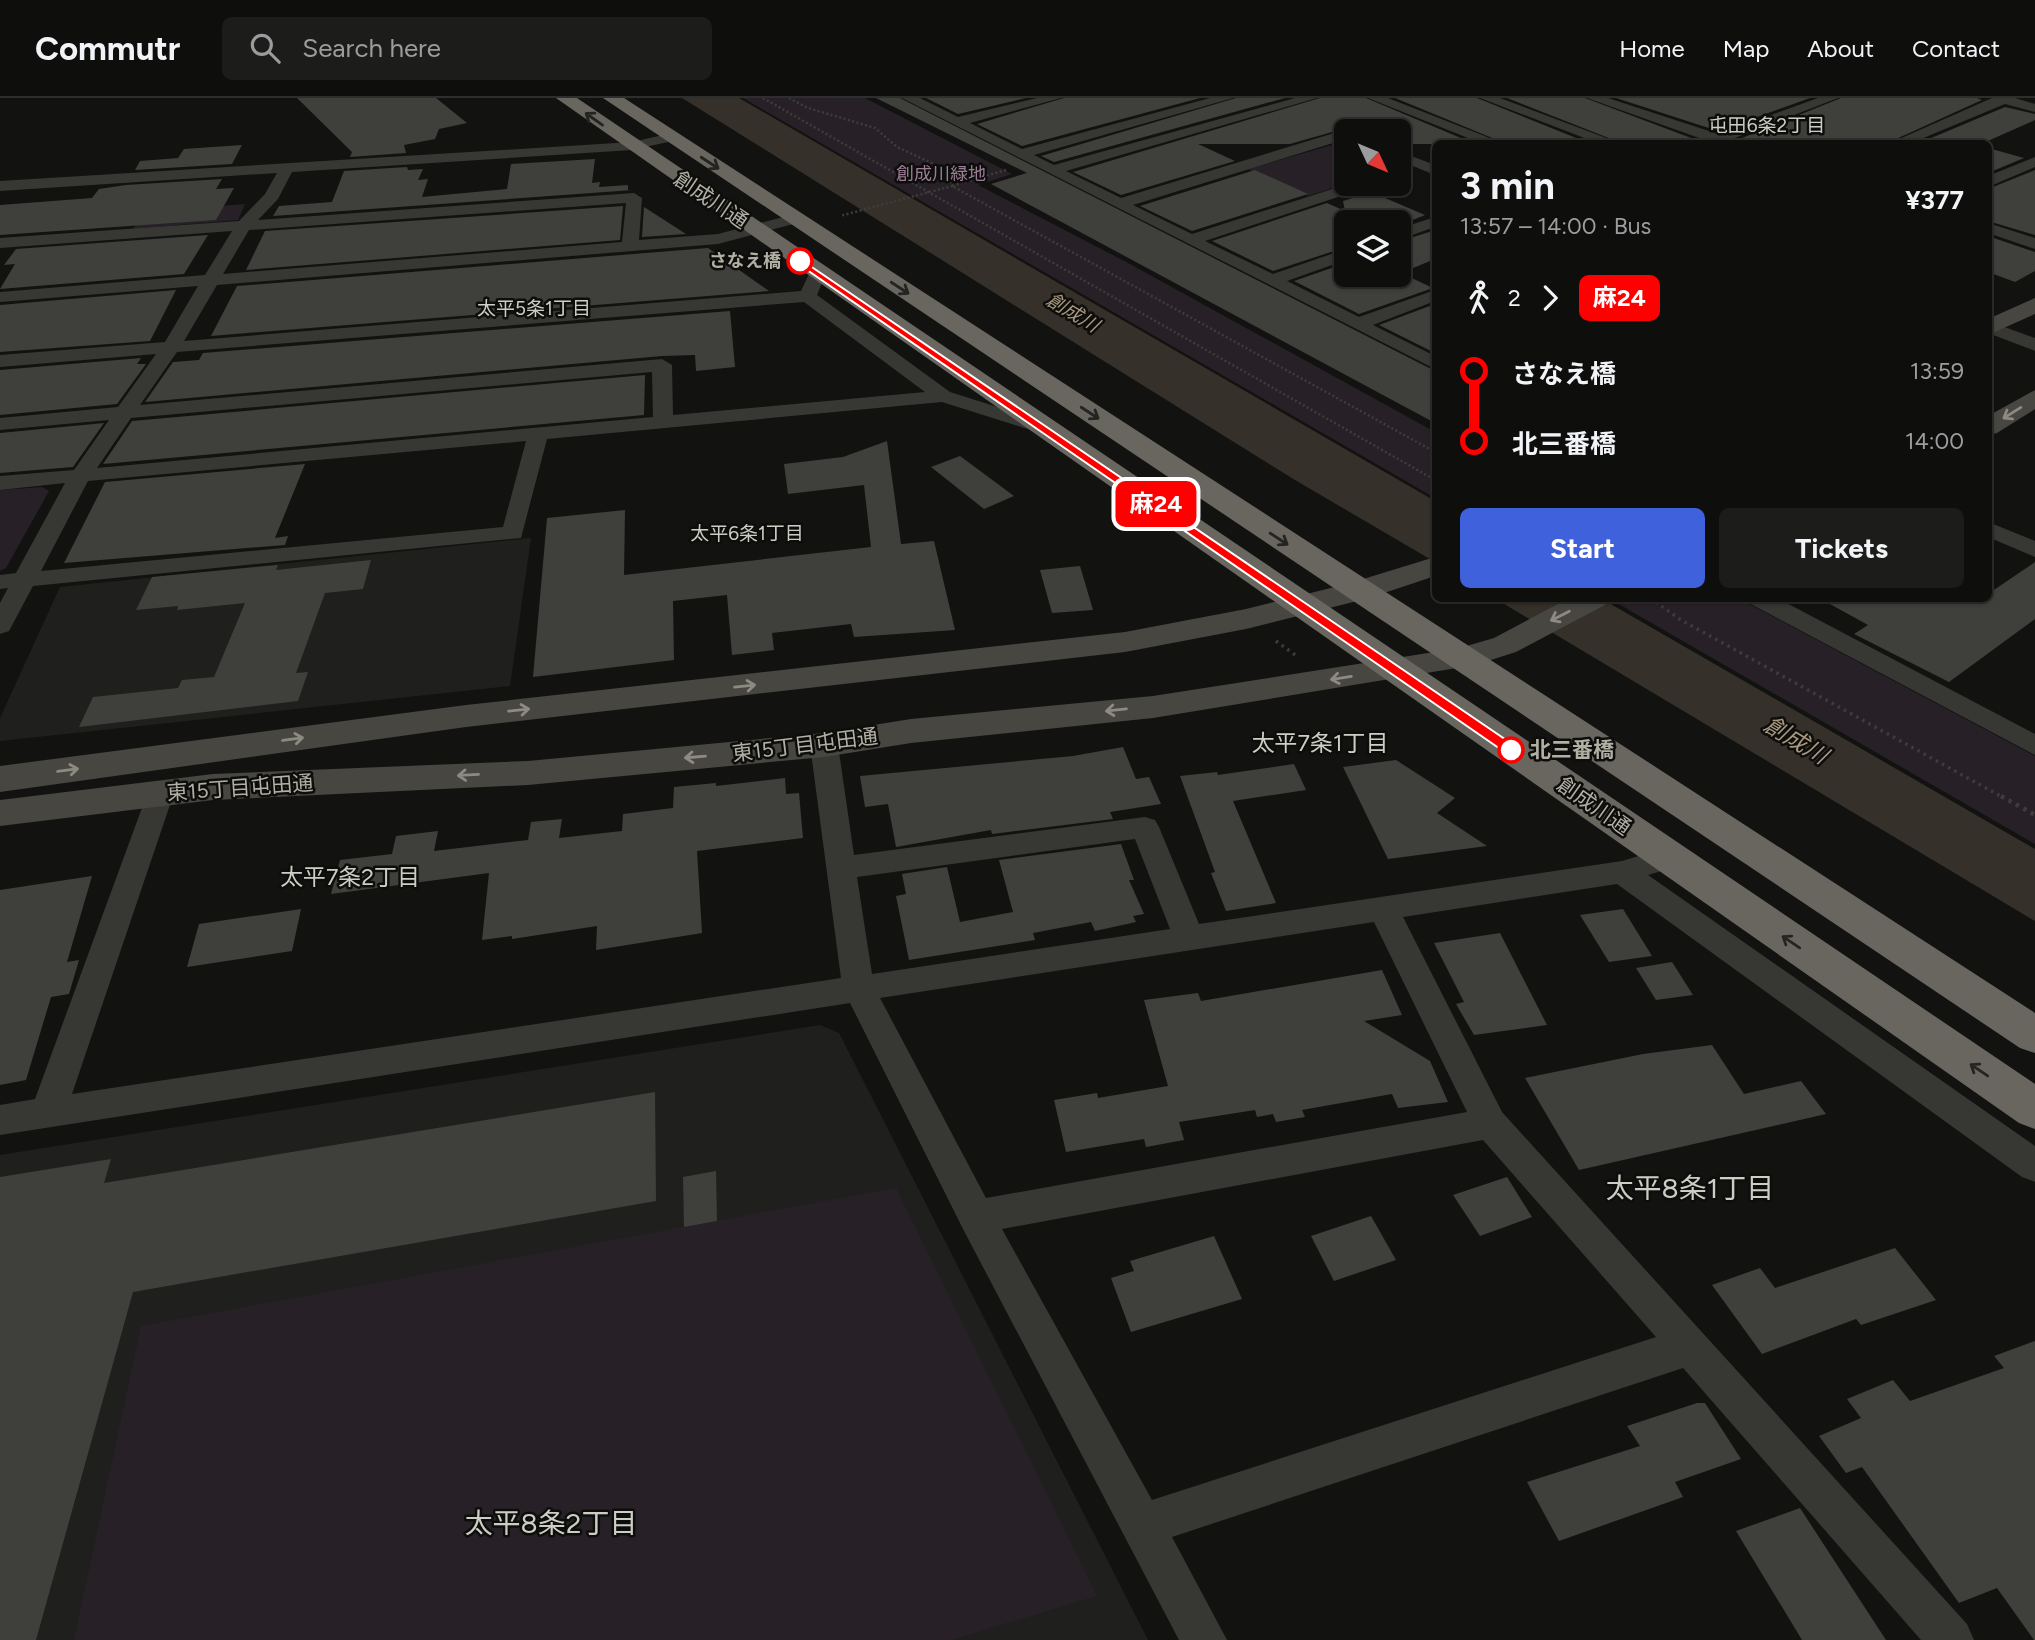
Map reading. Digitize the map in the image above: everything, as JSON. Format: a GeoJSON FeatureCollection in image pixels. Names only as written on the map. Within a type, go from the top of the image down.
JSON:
{"type":"FeatureCollection","features":[{"type":"Feature","properties":{"kind":"highway","name":"創成川通"},"geometry":{"type":"LineString","coordinates":[[565,98],[755,230],[813,284],[1044,428],[2035,1109]]}},
{"type":"Feature","properties":{"kind":"highway","name":"創成川通"},"geometry":{"type":"LineString","coordinates":[[612,98],[2035,1035]]}},
{"type":"Feature","properties":{"kind":"street"},"geometry":{"type":"LineString","coordinates":[[909,98],[957,122],[1017,161],[1053,170],[1432,361]]}},
{"type":"Feature","properties":{"kind":"street"},"geometry":{"type":"LineString","coordinates":[[1157,98],[1184,109]]}},
{"type":"Feature","properties":{"kind":"street"},"geometry":{"type":"LineString","coordinates":[[1017,161],[1226,98]]}},
{"type":"Feature","properties":{"kind":"street"},"geometry":{"type":"LineString","coordinates":[[1053,170],[1310,98]]}},
{"type":"Feature","properties":{"kind":"street"},"geometry":{"type":"LineString","coordinates":[[1375,98],[1487,140]]}},
{"type":"Feature","properties":{"kind":"street"},"geometry":{"type":"LineString","coordinates":[[1487,98],[1604,140]]}},
{"type":"Feature","properties":{"kind":"street"},"geometry":{"type":"LineString","coordinates":[[1594,98],[1722,140]]}},
{"type":"Feature","properties":{"kind":"street"},"geometry":{"type":"LineString","coordinates":[[1620,107],[1646,98]]}},
{"type":"Feature","properties":{"kind":"street"},"geometry":{"type":"LineString","coordinates":[[1727,140],[1831,98]]}},
{"type":"Feature","properties":{"kind":"street"},"geometry":{"type":"LineString","coordinates":[[1904,140],[2003,98],[2035,108]]}},
{"type":"Feature","properties":{"kind":"street"},"geometry":{"type":"LineString","coordinates":[[957,122],[1044,99]]}},
{"type":"Feature","properties":{"kind":"street"},"geometry":{"type":"LineString","coordinates":[[1278,107],[1300,116]]}},
{"type":"Feature","properties":{"kind":"street"},"geometry":{"type":"LineString","coordinates":[[1119,204],[1346,134],[1323,125]]}},
{"type":"Feature","properties":{"kind":"street"},"geometry":{"type":"LineString","coordinates":[[1664,139],[1689,130]]}},
{"type":"Feature","properties":{"kind":"street"},"geometry":{"type":"LineString","coordinates":[[0,186],[632,146],[672,138]]}},
{"type":"Feature","properties":{"kind":"street"},"geometry":{"type":"LineString","coordinates":[[1411,160],[1428,167]]}},
{"type":"Feature","properties":{"kind":"street"},"geometry":{"type":"LineString","coordinates":[[1992,180],[2035,161]]}},
{"type":"Feature","properties":{"kind":"street"},"geometry":{"type":"LineString","coordinates":[[0,626],[80,476],[171,347],[243,226],[272,196],[287,168]]}},
{"type":"Feature","properties":{"kind":"street"},"geometry":{"type":"LineString","coordinates":[[1191,240],[1334,193]]}},
{"type":"Feature","properties":{"kind":"street"},"geometry":{"type":"LineString","coordinates":[[0,243],[634,198],[630,248]]}},
{"type":"Feature","properties":{"kind":"street"},"geometry":{"type":"LineString","coordinates":[[0,297],[630,248],[718,239],[795,219]]}},
{"type":"Feature","properties":{"kind":"street"},"geometry":{"type":"LineString","coordinates":[[1411,230],[1432,223]]}},
{"type":"Feature","properties":{"kind":"street"},"geometry":{"type":"LineString","coordinates":[[1992,229],[2035,244]]}},
{"type":"Feature","properties":{"kind":"street"},"geometry":{"type":"LineString","coordinates":[[1271,281],[1334,258]]}},
{"type":"Feature","properties":{"kind":"street"},"geometry":{"type":"LineString","coordinates":[[0,361],[171,347],[813,284],[943,396]]}},
{"type":"Feature","properties":{"kind":"street"},"geometry":{"type":"LineString","coordinates":[[1358,324],[1432,296]]}},
{"type":"Feature","properties":{"kind":"street"},"geometry":{"type":"LineString","coordinates":[[1992,326],[2035,304]]}},
{"type":"Feature","properties":{"kind":"street"},"geometry":{"type":"LineString","coordinates":[[1992,329],[2035,345]]}},
{"type":"Feature","properties":{"kind":"street"},"geometry":{"type":"LineString","coordinates":[[0,424],[662,365],[663,422]]}},
{"type":"Feature","properties":{"kind":"street"},"geometry":{"type":"LineString","coordinates":[[0,483],[943,396],[1044,428]]}},
{"type":"Feature","properties":{"kind":"street"},"geometry":{"type":"LineString","coordinates":[[1992,425],[2035,398]]}},
{"type":"Feature","properties":{"kind":"street"},"geometry":{"type":"LineString","coordinates":[[0,582],[513,533],[538,434]]}},
{"type":"Feature","properties":{"kind":"street"},"geometry":{"type":"LineString","coordinates":[[1992,531],[2035,550]]}},
{"type":"Feature","properties":{"kind":"street","name":"東15丁目屯田通"},"geometry":{"type":"LineString","coordinates":[[0,779],[466,716],[1125,642],[1224,624],[1303,605],[1358,591],[1428,568]]}},
{"type":"Feature","properties":{"kind":"street","name":"東15丁目屯田通"},"geometry":{"type":"LineString","coordinates":[[0,813],[213,787],[528,773],[824,745],[911,731],[1153,707],[1463,658],[1505,645],[1586,602]]}},
{"type":"Feature","properties":{"kind":"street"},"geometry":{"type":"LineString","coordinates":[[1766,602],[2028,734]]}},
{"type":"Feature","properties":{"kind":"street"},"geometry":{"type":"LineString","coordinates":[[824,745],[839,868],[858,988],[976,1217],[1203,1640]]}},
{"type":"Feature","properties":{"kind":"street"},"geometry":{"type":"LineString","coordinates":[[48,1112],[160,793]]}},
{"type":"Feature","properties":{"kind":"street"},"geometry":{"type":"LineString","coordinates":[[839,868],[1145,827],[1189,938]]}},
{"type":"Feature","properties":{"kind":"street"},"geometry":{"type":"LineString","coordinates":[[0,1120],[1622,872],[1668,858]]}},
{"type":"Feature","properties":{"kind":"street"},"geometry":{"type":"LineString","coordinates":[[1622,872],[2035,1166]]}},
{"type":"Feature","properties":{"kind":"street"},"geometry":{"type":"LineString","coordinates":[[1383,909],[1490,1123],[1951,1640]]}},
{"type":"Feature","properties":{"kind":"street"},"geometry":{"type":"LineString","coordinates":[[976,1217],[1490,1123]]}},
{"type":"Feature","properties":{"kind":"street"},"geometry":{"type":"LineString","coordinates":[[1143,1525],[1690,1346]]}},
{"type":"Feature","properties":{"kind":"path"},"geometry":{"type":"LineString","coordinates":[[763,98],[1432,478]]}},
{"type":"Feature","properties":{"kind":"path"},"geometry":{"type":"LineString","coordinates":[[789,98],[808,108],[875,128],[897,147],[936,164],[952,186],[1432,450]]}},
{"type":"Feature","properties":{"kind":"path"},"geometry":{"type":"LineString","coordinates":[[836,218],[952,186],[1017,161]]}},
{"type":"Feature","properties":{"kind":"path"},"geometry":{"type":"LineString","coordinates":[[1656,602],[1681,620],[2035,815]]}},
{"type":"Feature","properties":{"kind":"path"},"geometry":{"type":"LineString","coordinates":[[1276,641],[1307,664]]}},
{"type":"Feature","properties":{"kind":"shaded area"},"geometry":{"type":"Polygon","coordinates":[[[531,538],[510,686],[0,741],[0,718],[60,587],[531,538]]]}},
{"type":"Feature","properties":{"kind":"shaded area"},"geometry":{"type":"Polygon","coordinates":[[[820,1025],[839,1033],[1148,1640],[0,1640],[0,1155],[820,1025]]]}},
{"type":"Feature","properties":{"kind":"green space","name":"創成川緑地"},"geometry":{"type":"Polygon","coordinates":[[[743,98],[865,98],[1012,174],[978,185],[1130,264],[1432,430],[1432,496],[743,98]]]}},
{"type":"Feature","properties":{"kind":"green space"},"geometry":{"type":"Polygon","coordinates":[[[1334,144],[1334,188],[1308,196],[1248,169],[1334,144]]]}},
{"type":"Feature","properties":{"kind":"green space"},"geometry":{"type":"Polygon","coordinates":[[[245,204],[238,220],[133,229],[145,212],[245,204]]]}},
{"type":"Feature","properties":{"kind":"green space"},"geometry":{"type":"Polygon","coordinates":[[[42,487],[49,491],[6,568],[0,571],[0,490],[42,487]]]}},
{"type":"Feature","properties":{"kind":"green space"},"geometry":{"type":"Polygon","coordinates":[[[1615,602],[1746,602],[2035,756],[2035,844],[1615,602]]]}},
{"type":"Feature","properties":{"kind":"green space"},"geometry":{"type":"Polygon","coordinates":[[[896,1188],[1097,1596],[951,1640],[74,1640],[141,1326],[896,1188]]]}},
{"type":"Feature","properties":{"kind":"water","name":"創成川"},"geometry":{"type":"Polygon","coordinates":[[[682,98],[739,98],[1432,499],[1432,560],[1295,480],[682,98]]]}},
{"type":"Feature","properties":{"kind":"water","name":"創成川"},"geometry":{"type":"Polygon","coordinates":[[[1501,602],[1607,602],[2035,849],[2035,921],[1501,602]]]}},
{"type":"Feature","properties":{"kind":"building"},"geometry":{"type":"Polygon","coordinates":[[[297,98],[436,98],[467,123],[439,129],[435,139],[404,145],[406,153],[350,157],[352,152],[297,98]]]}},
{"type":"Feature","properties":{"kind":"building"},"geometry":{"type":"Polygon","coordinates":[[[876,98],[900,98],[1432,369],[1432,421],[991,184],[1027,173],[876,98]]]}},
{"type":"Feature","properties":{"kind":"building"},"geometry":{"type":"Polygon","coordinates":[[[926,98],[1026,98],[958,114],[926,98]]]}},
{"type":"Feature","properties":{"kind":"building"},"geometry":{"type":"Polygon","coordinates":[[[1064,98],[1200,98],[1022,146],[977,124],[1064,98]]]}},
{"type":"Feature","properties":{"kind":"building"},"geometry":{"type":"Polygon","coordinates":[[[1236,98],[1285,98],[1054,162],[1041,156],[1236,98]]]}},
{"type":"Feature","properties":{"kind":"building"},"geometry":{"type":"Polygon","coordinates":[[[1320,98],[1366,98],[1466,140],[1432,140],[1432,144],[1411,144],[1411,119],[1334,119],[1334,131],[1290,144],[1198,144],[1235,161],[1121,195],[1073,172],[1320,98]]]}},
{"type":"Feature","properties":{"kind":"building"},"geometry":{"type":"Polygon","coordinates":[[[1395,98],[1477,98],[1581,140],[1497,140],[1395,98]]]}},
{"type":"Feature","properties":{"kind":"building"},"geometry":{"type":"Polygon","coordinates":[[[1507,98],[1585,98],[1696,140],[1614,140],[1507,98]]]}},
{"type":"Feature","properties":{"kind":"building"},"geometry":{"type":"Polygon","coordinates":[[[1616,98],[1810,98],[1718,131],[1616,98]]]}},
{"type":"Feature","properties":{"kind":"building"},"geometry":{"type":"Polygon","coordinates":[[[1841,98],[1982,100],[1894,140],[1737,140],[1841,98]]]}},
{"type":"Feature","properties":{"kind":"building"},"geometry":{"type":"Polygon","coordinates":[[[2005,107],[2035,114],[2035,120],[1990,140],[1927,140],[2005,107]]]}},
{"type":"Feature","properties":{"kind":"building"},"geometry":{"type":"Polygon","coordinates":[[[242,145],[232,164],[135,170],[140,161],[178,158],[184,149],[242,145]]]}},
{"type":"Feature","properties":{"kind":"building"},"geometry":{"type":"Polygon","coordinates":[[[1992,149],[2024,158],[1992,171],[1992,149]]]}},
{"type":"Feature","properties":{"kind":"building"},"geometry":{"type":"Polygon","coordinates":[[[595,159],[592,183],[600,182],[599,187],[628,185],[628,190],[633,190],[273,216],[279,206],[332,202],[344,171],[407,167],[408,170],[423,169],[418,180],[428,179],[422,197],[507,189],[511,164],[595,159]]]}},
{"type":"Feature","properties":{"kind":"building"},"geometry":{"type":"Polygon","coordinates":[[[1255,170],[1308,194],[1192,231],[1140,206],[1255,170]]]}},
{"type":"Feature","properties":{"kind":"building"},"geometry":{"type":"Polygon","coordinates":[[[2035,170],[2035,235],[1992,222],[1992,187],[2035,170]]]}},
{"type":"Feature","properties":{"kind":"building"},"geometry":{"type":"Polygon","coordinates":[[[222,179],[216,189],[234,188],[216,220],[0,235],[0,205],[92,198],[99,189],[126,185],[222,179]]]}},
{"type":"Feature","properties":{"kind":"building"},"geometry":{"type":"Polygon","coordinates":[[[1359,196],[1380,196],[1425,215],[1411,221],[1411,210],[1345,210],[1343,201],[1359,196]]]}},
{"type":"Feature","properties":{"kind":"building"},"geometry":{"type":"Polygon","coordinates":[[[1327,203],[1343,210],[1334,210],[1334,251],[1273,271],[1212,241],[1327,203]]]}},
{"type":"Feature","properties":{"kind":"building"},"geometry":{"type":"Polygon","coordinates":[[[623,206],[620,240],[246,270],[265,231],[623,206]]]}},
{"type":"Feature","properties":{"kind":"building"},"geometry":{"type":"Polygon","coordinates":[[[644,207],[686,234],[642,237],[644,207]]]}},
{"type":"Feature","properties":{"kind":"building"},"geometry":{"type":"Polygon","coordinates":[[[1432,234],[1432,260],[1411,269],[1411,238],[1432,234]]]}},
{"type":"Feature","properties":{"kind":"building"},"geometry":{"type":"Polygon","coordinates":[[[208,235],[184,274],[0,289],[15,264],[4,265],[16,249],[208,235]]]}},
{"type":"Feature","properties":{"kind":"building"},"geometry":{"type":"Polygon","coordinates":[[[1992,237],[2035,252],[2035,271],[2015,282],[1992,273],[1992,237]]]}},
{"type":"Feature","properties":{"kind":"building"},"geometry":{"type":"Polygon","coordinates":[[[708,248],[769,291],[211,336],[237,286],[708,248]]]}},
{"type":"Feature","properties":{"kind":"building"},"geometry":{"type":"Polygon","coordinates":[[[1334,267],[1334,287],[1411,287],[1411,278],[1432,288],[1359,314],[1294,281],[1334,267]]]}},
{"type":"Feature","properties":{"kind":"building"},"geometry":{"type":"Polygon","coordinates":[[[176,290],[150,341],[0,352],[0,305],[176,290]]]}},
{"type":"Feature","properties":{"kind":"building"},"geometry":{"type":"Polygon","coordinates":[[[1432,305],[1432,352],[1379,325],[1432,305]]]}},
{"type":"Feature","properties":{"kind":"building"},"geometry":{"type":"Polygon","coordinates":[[[730,311],[735,367],[696,371],[695,355],[662,356],[145,402],[173,362],[199,360],[203,353],[730,311]]]}},
{"type":"Feature","properties":{"kind":"building"},"geometry":{"type":"Polygon","coordinates":[[[141,358],[137,364],[146,364],[117,404],[0,415],[0,370],[141,358]]]}},
{"type":"Feature","properties":{"kind":"building"},"geometry":{"type":"Polygon","coordinates":[[[645,375],[644,415],[103,464],[132,421],[645,375]]]}},
{"type":"Feature","properties":{"kind":"building"},"geometry":{"type":"Polygon","coordinates":[[[104,423],[73,467],[0,473],[0,433],[104,423]]]}},
{"type":"Feature","properties":{"kind":"building"},"geometry":{"type":"Polygon","coordinates":[[[887,441],[901,544],[934,541],[955,630],[854,637],[851,624],[772,633],[774,650],[732,655],[727,595],[673,601],[674,660],[533,677],[547,518],[625,510],[624,575],[871,547],[864,485],[788,494],[784,464],[843,457],[887,441]]]}},
{"type":"Feature","properties":{"kind":"building"},"geometry":{"type":"Polygon","coordinates":[[[960,456],[1014,496],[984,509],[931,467],[960,456]]]}},
{"type":"Feature","properties":{"kind":"building"},"geometry":{"type":"Polygon","coordinates":[[[305,464],[275,538],[288,536],[285,545],[64,563],[105,482],[305,464]]]}},
{"type":"Feature","properties":{"kind":"building"},"geometry":{"type":"Polygon","coordinates":[[[371,560],[363,589],[325,593],[296,673],[308,672],[298,701],[79,727],[93,697],[178,688],[182,680],[214,677],[245,603],[177,610],[178,606],[136,610],[152,577],[278,565],[276,570],[371,560]]]}},
{"type":"Feature","properties":{"kind":"building"},"geometry":{"type":"Polygon","coordinates":[[[2035,562],[2035,619],[1949,682],[1854,634],[1868,625],[1826,602],[1992,602],[1992,591],[2035,562]]]}},
{"type":"Feature","properties":{"kind":"building"},"geometry":{"type":"Polygon","coordinates":[[[1080,566],[1093,610],[1052,613],[1040,570],[1080,566]]]}},
{"type":"Feature","properties":{"kind":"building"},"geometry":{"type":"Polygon","coordinates":[[[1123,747],[1136,779],[1149,777],[1161,804],[1110,812],[1113,819],[992,834],[991,830],[896,847],[888,804],[865,807],[860,776],[1073,756],[1123,747]]]}},
{"type":"Feature","properties":{"kind":"building"},"geometry":{"type":"Polygon","coordinates":[[[1396,760],[1455,798],[1437,813],[1487,846],[1388,859],[1343,767],[1396,760]]]}},
{"type":"Feature","properties":{"kind":"building"},"geometry":{"type":"Polygon","coordinates":[[[1294,764],[1306,790],[1233,801],[1276,903],[1226,911],[1211,873],[1215,872],[1180,776],[1217,772],[1218,775],[1294,764]]]}},
{"type":"Feature","properties":{"kind":"building"},"geometry":{"type":"Polygon","coordinates":[[[785,778],[786,794],[799,793],[803,838],[697,851],[702,933],[596,950],[597,926],[512,939],[512,936],[482,940],[489,873],[331,894],[340,860],[392,854],[396,836],[438,831],[434,851],[528,840],[531,822],[562,819],[559,838],[622,831],[623,814],[673,808],[674,787],[716,783],[716,786],[785,778]]]}},
{"type":"Feature","properties":{"kind":"building"},"geometry":{"type":"Polygon","coordinates":[[[1121,844],[1134,880],[1129,880],[1144,914],[1133,916],[1136,922],[1095,931],[1091,922],[1033,933],[1035,940],[909,960],[896,896],[906,894],[902,874],[947,867],[960,922],[1013,912],[999,860],[1121,844]]]}},
{"type":"Feature","properties":{"kind":"building"},"geometry":{"type":"Polygon","coordinates":[[[92,876],[67,962],[79,960],[69,994],[51,997],[26,1080],[0,1085],[0,890],[92,876]]]}},
{"type":"Feature","properties":{"kind":"building"},"geometry":{"type":"Polygon","coordinates":[[[301,909],[292,951],[187,967],[199,924],[301,909]]]}},
{"type":"Feature","properties":{"kind":"building"},"geometry":{"type":"Polygon","coordinates":[[[1623,909],[1652,956],[1609,962],[1580,915],[1623,909]]]}},
{"type":"Feature","properties":{"kind":"building"},"geometry":{"type":"Polygon","coordinates":[[[1500,933],[1547,1025],[1474,1035],[1456,1004],[1464,1002],[1434,943],[1500,933]]]}},
{"type":"Feature","properties":{"kind":"building"},"geometry":{"type":"Polygon","coordinates":[[[1672,962],[1693,995],[1656,1000],[1636,968],[1672,962]]]}},
{"type":"Feature","properties":{"kind":"building"},"geometry":{"type":"Polygon","coordinates":[[[1382,970],[1402,1015],[1364,1021],[1430,1061],[1448,1102],[1398,1108],[1392,1094],[1302,1110],[1305,1117],[1276,1122],[1273,1114],[1257,1117],[1255,1110],[1179,1122],[1184,1140],[1146,1147],[1144,1139],[1066,1152],[1054,1100],[1097,1093],[1098,1098],[1168,1086],[1144,1000],[1198,993],[1201,1001],[1382,970]]]}},
{"type":"Feature","properties":{"kind":"building"},"geometry":{"type":"Polygon","coordinates":[[[1712,1045],[1744,1094],[1801,1081],[1826,1114],[1579,1170],[1525,1078],[1643,1054],[1712,1045]]]}},
{"type":"Feature","properties":{"kind":"building"},"geometry":{"type":"Polygon","coordinates":[[[655,1092],[656,1201],[133,1292],[36,1640],[0,1640],[0,1177],[111,1159],[104,1183],[655,1092]]]}},
{"type":"Feature","properties":{"kind":"building"},"geometry":{"type":"Polygon","coordinates":[[[716,1171],[717,1221],[684,1227],[683,1177],[716,1171]]]}},
{"type":"Feature","properties":{"kind":"building"},"geometry":{"type":"Polygon","coordinates":[[[1507,1177],[1532,1217],[1480,1236],[1453,1195],[1507,1177]]]}},
{"type":"Feature","properties":{"kind":"building"},"geometry":{"type":"Polygon","coordinates":[[[1371,1216],[1396,1260],[1334,1281],[1311,1236],[1371,1216]]]}},
{"type":"Feature","properties":{"kind":"building"},"geometry":{"type":"Polygon","coordinates":[[[1214,1236],[1242,1299],[1131,1332],[1111,1278],[1134,1271],[1130,1261],[1214,1236]]]}},
{"type":"Feature","properties":{"kind":"building"},"geometry":{"type":"Polygon","coordinates":[[[1895,1248],[1936,1300],[1861,1325],[1856,1319],[1762,1354],[1712,1285],[1760,1268],[1775,1288],[1895,1248]]]}},
{"type":"Feature","properties":{"kind":"building"},"geometry":{"type":"Polygon","coordinates":[[[2035,1341],[2034,1640],[1997,1588],[1959,1603],[1862,1467],[1846,1473],[1819,1436],[1861,1418],[1847,1399],[1893,1380],[1910,1401],[2004,1368],[1994,1356],[2035,1341]]]}},
{"type":"Feature","properties":{"kind":"building"},"geometry":{"type":"Polygon","coordinates":[[[1697,1403],[1705,1403],[1741,1459],[1675,1482],[1683,1497],[1559,1541],[1527,1482],[1640,1446],[1627,1426],[1697,1403]]]}},
{"type":"Feature","properties":{"kind":"building"},"geometry":{"type":"Polygon","coordinates":[[[1800,1508],[1886,1640],[1802,1640],[1736,1531],[1800,1508]]]}},
{"type":"Feature","properties":{"kind":"bus line","name":"麻24"},"geometry":{"type":"LineString","coordinates":[[800,261],[1511,750]]}},
{"type":"Feature","properties":{"kind":"place","name":"さなえ橋"},"geometry":{"type":"Point","coordinates":[800,261]}},
{"type":"Feature","properties":{"kind":"place","name":"北三番橋"},"geometry":{"type":"Point","coordinates":[1511,750]}},
{"type":"Feature","properties":{"kind":"district","name":"屯田6条2丁目"},"geometry":{"type":"Point","coordinates":[1767,125]}},
{"type":"Feature","properties":{"kind":"district","name":"太平5条1丁目"},"geometry":{"type":"Point","coordinates":[534,308]}},
{"type":"Feature","properties":{"kind":"district","name":"太平6条1丁目"},"geometry":{"type":"Point","coordinates":[747,533]}},
{"type":"Feature","properties":{"kind":"district","name":"太平7条1丁目"},"geometry":{"type":"Point","coordinates":[1320,743]}},
{"type":"Feature","properties":{"kind":"district","name":"太平7条2丁目"},"geometry":{"type":"Point","coordinates":[350,877]}},
{"type":"Feature","properties":{"kind":"district","name":"太平8条1丁目"},"geometry":{"type":"Point","coordinates":[1690,1188]}},
{"type":"Feature","properties":{"kind":"district","name":"太平8条2丁目"},"geometry":{"type":"Point","coordinates":[551,1523]}}]}
